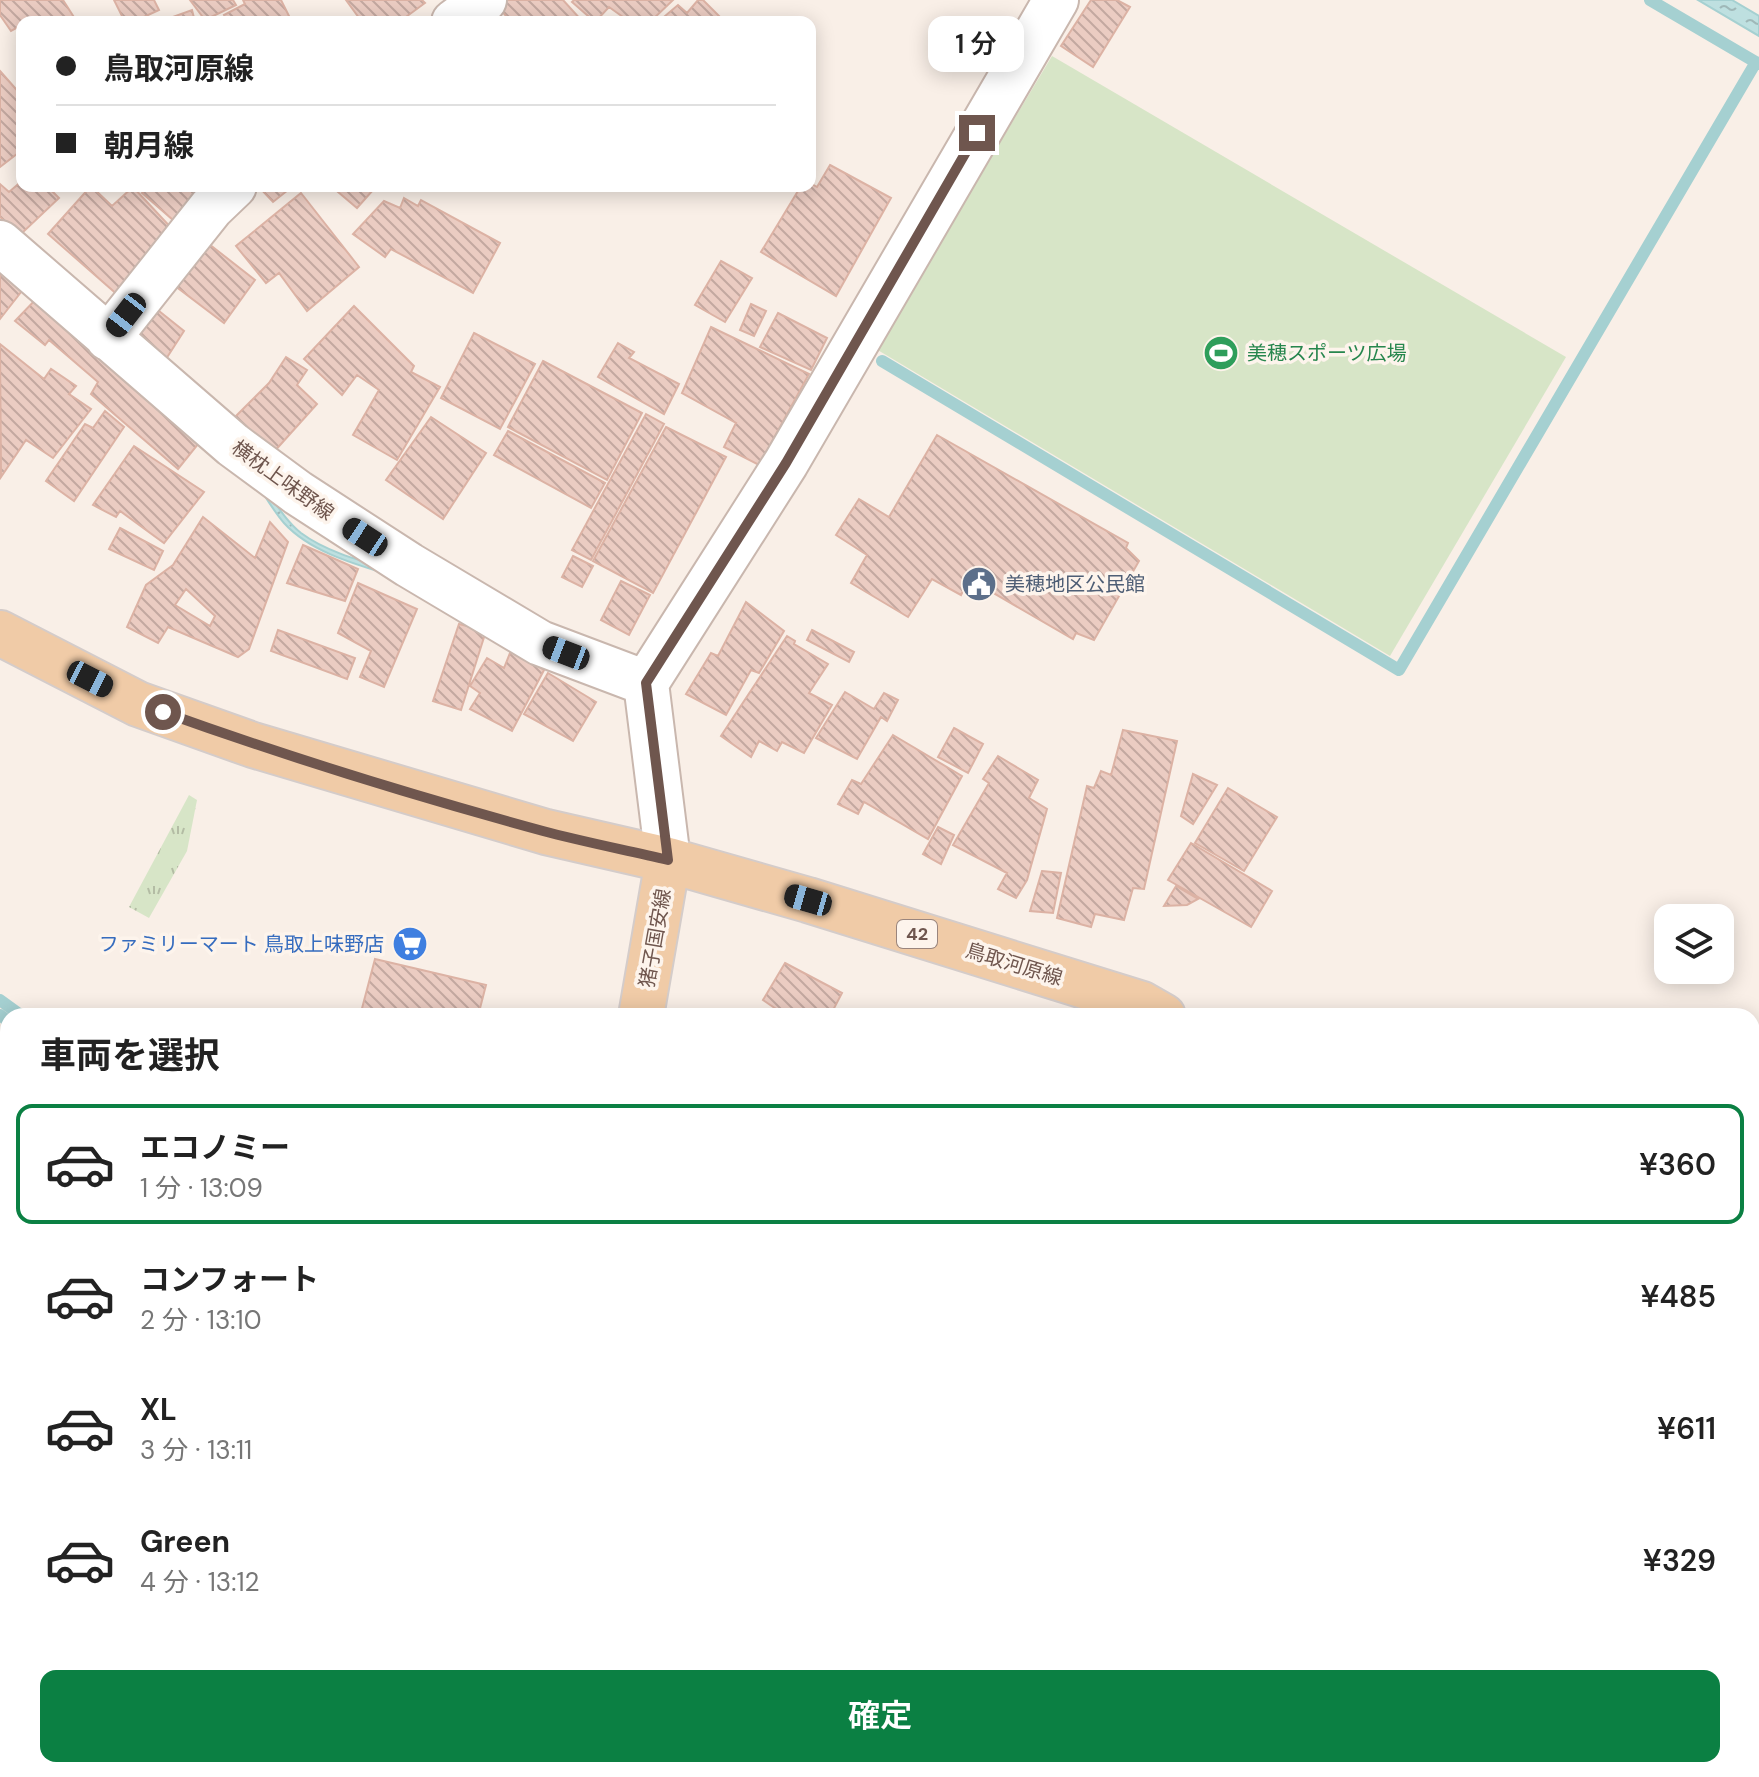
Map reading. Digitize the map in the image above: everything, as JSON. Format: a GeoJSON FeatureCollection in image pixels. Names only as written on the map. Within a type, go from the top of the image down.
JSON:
{"type":"FeatureCollection","features":[{"type":"Feature","properties":{"kind":"main road","name":"鳥取河原線"},"geometry":{"type":"LineString","coordinates":[[0,633],[138,704],[253,745],[546,832],[668,860],[823,905],[1134,1008]]}},
{"type":"Feature","properties":{"kind":"main road","name":"猪子国安線"},"geometry":{"type":"LineString","coordinates":[[642,1008],[668,860]]}},
{"type":"Feature","properties":{"kind":"street"},"geometry":{"type":"LineString","coordinates":[[462,16],[484,0]]}},
{"type":"Feature","properties":{"kind":"street"},"geometry":{"type":"LineString","coordinates":[[668,860],[646,683],[786,463],[1056,0]]}},
{"type":"Feature","properties":{"kind":"street"},"geometry":{"type":"LineString","coordinates":[[108,338],[211,208],[228,192]]}},
{"type":"Feature","properties":{"kind":"street","name":"横枕上味野線"},"geometry":{"type":"LineString","coordinates":[[0,243],[244,453],[298,493],[409,565],[540,643],[646,683]]}},
{"type":"Feature","properties":{"kind":"green space","name":"美穂スポーツ広場"},"geometry":{"type":"Polygon","coordinates":[[[1052,56],[1566,357],[1390,656],[876,349],[1052,56]]]}},
{"type":"Feature","properties":{"kind":"green space"},"geometry":{"type":"Polygon","coordinates":[[[189,795],[197,800],[187,851],[149,918],[129,907],[189,795]]]}},
{"type":"Feature","properties":{"kind":"water"},"geometry":{"type":"Polygon","coordinates":[[[1698,0],[1732,0],[1759,16],[1759,36],[1698,0]]]}},
{"type":"Feature","properties":{"kind":"water"},"geometry":{"type":"Polygon","coordinates":[[[265,488],[301,533],[337,552],[403,573],[400,578],[338,558],[295,534],[262,492],[265,488]]]}},
{"type":"Feature","properties":{"kind":"building"},"geometry":{"type":"Polygon","coordinates":[[[0,0],[63,0],[73,16],[16,16],[16,28],[11,31],[0,15],[0,0]]]}},
{"type":"Feature","properties":{"kind":"building"},"geometry":{"type":"Polygon","coordinates":[[[114,0],[154,0],[159,10],[146,16],[122,16],[114,0]]]}},
{"type":"Feature","properties":{"kind":"building"},"geometry":{"type":"Polygon","coordinates":[[[190,0],[233,0],[236,5],[213,16],[202,16],[190,0]]]}},
{"type":"Feature","properties":{"kind":"building"},"geometry":{"type":"Polygon","coordinates":[[[243,0],[281,0],[289,16],[224,15],[245,4],[243,0]]]}},
{"type":"Feature","properties":{"kind":"building"},"geometry":{"type":"Polygon","coordinates":[[[346,0],[422,0],[425,3],[407,16],[358,16],[346,0]]]}},
{"type":"Feature","properties":{"kind":"building"},"geometry":{"type":"Polygon","coordinates":[[[498,0],[563,0],[578,16],[506,16],[495,3],[498,0]]]}},
{"type":"Feature","properties":{"kind":"building"},"geometry":{"type":"Polygon","coordinates":[[[673,0],[656,16],[622,16],[609,7],[601,16],[588,16],[572,2],[673,0]]]}},
{"type":"Feature","properties":{"kind":"building"},"geometry":{"type":"Polygon","coordinates":[[[698,0],[703,0],[719,16],[665,16],[678,5],[687,13],[698,0]]]}},
{"type":"Feature","properties":{"kind":"building"},"geometry":{"type":"Polygon","coordinates":[[[1091,0],[1117,0],[1130,7],[1093,67],[1061,46],[1091,0]]]}},
{"type":"Feature","properties":{"kind":"building"},"geometry":{"type":"Polygon","coordinates":[[[192,10],[194,16],[176,16],[192,10]]]}},
{"type":"Feature","properties":{"kind":"building"},"geometry":{"type":"Polygon","coordinates":[[[0,71],[16,89],[16,155],[0,167],[0,71]]]}},
{"type":"Feature","properties":{"kind":"building"},"geometry":{"type":"Polygon","coordinates":[[[830,165],[891,198],[836,296],[761,252],[797,192],[816,192],[830,165]]]}},
{"type":"Feature","properties":{"kind":"building"},"geometry":{"type":"Polygon","coordinates":[[[0,184],[9,192],[16,186],[16,192],[53,192],[59,198],[20,235],[0,217],[0,184]]]}},
{"type":"Feature","properties":{"kind":"building"},"geometry":{"type":"Polygon","coordinates":[[[86,192],[97,192],[112,206],[127,192],[138,192],[176,233],[119,296],[48,234],[86,192]]]}},
{"type":"Feature","properties":{"kind":"building"},"geometry":{"type":"Polygon","coordinates":[[[143,192],[212,192],[181,227],[143,192]]]}},
{"type":"Feature","properties":{"kind":"building"},"geometry":{"type":"Polygon","coordinates":[[[264,192],[286,192],[273,202],[264,192]]]}},
{"type":"Feature","properties":{"kind":"building"},"geometry":{"type":"Polygon","coordinates":[[[338,192],[371,192],[357,208],[338,192]]]}},
{"type":"Feature","properties":{"kind":"building"},"geometry":{"type":"Polygon","coordinates":[[[301,193],[359,267],[307,311],[279,273],[266,283],[236,246],[301,193]]]}},
{"type":"Feature","properties":{"kind":"building"},"geometry":{"type":"Polygon","coordinates":[[[404,198],[418,206],[421,200],[500,243],[473,293],[391,249],[385,257],[353,234],[384,201],[400,208],[404,198]]]}},
{"type":"Feature","properties":{"kind":"building"},"geometry":{"type":"Polygon","coordinates":[[[200,237],[255,280],[224,323],[166,279],[200,237]]]}},
{"type":"Feature","properties":{"kind":"building"},"geometry":{"type":"Polygon","coordinates":[[[721,261],[752,278],[725,322],[695,305],[721,261]]]}},
{"type":"Feature","properties":{"kind":"building"},"geometry":{"type":"Polygon","coordinates":[[[0,269],[25,287],[0,319],[0,269]]]}},
{"type":"Feature","properties":{"kind":"building"},"geometry":{"type":"Polygon","coordinates":[[[37,298],[207,433],[178,469],[91,394],[98,382],[49,340],[45,345],[15,321],[37,298]]]}},
{"type":"Feature","properties":{"kind":"building"},"geometry":{"type":"Polygon","coordinates":[[[751,304],[766,311],[754,336],[740,330],[751,304]]]}},
{"type":"Feature","properties":{"kind":"building"},"geometry":{"type":"Polygon","coordinates":[[[354,306],[414,366],[411,372],[440,387],[397,460],[353,435],[379,390],[357,375],[342,395],[304,359],[354,306]]]}},
{"type":"Feature","properties":{"kind":"building"},"geometry":{"type":"Polygon","coordinates":[[[154,307],[184,331],[166,359],[133,329],[154,307]]]}},
{"type":"Feature","properties":{"kind":"building"},"geometry":{"type":"Polygon","coordinates":[[[778,313],[827,338],[811,370],[760,347],[778,313]]]}},
{"type":"Feature","properties":{"kind":"building"},"geometry":{"type":"Polygon","coordinates":[[[711,327],[809,374],[759,465],[724,447],[736,423],[682,393],[711,327]]]}},
{"type":"Feature","properties":{"kind":"building"},"geometry":{"type":"Polygon","coordinates":[[[474,333],[535,364],[500,429],[441,398],[474,333]]]}},
{"type":"Feature","properties":{"kind":"building"},"geometry":{"type":"Polygon","coordinates":[[[618,343],[634,352],[629,358],[679,384],[664,414],[598,377],[618,343]]]}},
{"type":"Feature","properties":{"kind":"building"},"geometry":{"type":"Polygon","coordinates":[[[0,344],[44,379],[51,369],[76,386],[69,394],[91,409],[53,458],[26,440],[1,477],[0,344]]]}},
{"type":"Feature","properties":{"kind":"building"},"geometry":{"type":"Polygon","coordinates":[[[286,357],[307,370],[297,385],[317,404],[272,454],[232,420],[269,383],[286,357]]]}},
{"type":"Feature","properties":{"kind":"building"},"geometry":{"type":"Polygon","coordinates":[[[543,361],[642,413],[607,480],[508,427],[543,361]]]}},
{"type":"Feature","properties":{"kind":"building"},"geometry":{"type":"Polygon","coordinates":[[[105,411],[124,427],[74,501],[46,481],[85,424],[93,428],[105,411]]]}},
{"type":"Feature","properties":{"kind":"building"},"geometry":{"type":"Polygon","coordinates":[[[646,414],[664,424],[591,560],[572,550],[646,414]]]}},
{"type":"Feature","properties":{"kind":"building"},"geometry":{"type":"Polygon","coordinates":[[[431,417],[486,453],[443,519],[386,480],[431,417]]]}},
{"type":"Feature","properties":{"kind":"building"},"geometry":{"type":"Polygon","coordinates":[[[666,427],[726,457],[653,593],[593,561],[666,427]]]}},
{"type":"Feature","properties":{"kind":"building"},"geometry":{"type":"Polygon","coordinates":[[[508,431],[605,483],[591,508],[494,455],[508,431]]]}},
{"type":"Feature","properties":{"kind":"building"},"geometry":{"type":"Polygon","coordinates":[[[937,435],[1128,543],[1126,548],[1139,561],[1094,640],[1076,633],[1073,639],[969,579],[961,595],[932,579],[908,617],[851,583],[867,555],[836,535],[859,499],[889,517],[937,435]]]}},
{"type":"Feature","properties":{"kind":"building"},"geometry":{"type":"Polygon","coordinates":[[[134,446],[204,492],[164,543],[120,511],[116,517],[93,505],[134,446]]]}},
{"type":"Feature","properties":{"kind":"building"},"geometry":{"type":"Polygon","coordinates":[[[203,517],[255,558],[270,522],[288,542],[249,649],[238,657],[168,627],[158,643],[127,627],[146,585],[173,565],[203,517]],[[186,589],[175,605],[210,626],[215,616],[186,589]]]}},
{"type":"Feature","properties":{"kind":"building"},"geometry":{"type":"Polygon","coordinates":[[[120,528],[163,551],[154,570],[109,549],[120,528]]]}},
{"type":"Feature","properties":{"kind":"building"},"geometry":{"type":"Polygon","coordinates":[[[303,545],[358,569],[345,601],[287,583],[303,545]]]}},
{"type":"Feature","properties":{"kind":"building"},"geometry":{"type":"Polygon","coordinates":[[[573,556],[593,566],[582,587],[562,577],[573,556]]]}},
{"type":"Feature","properties":{"kind":"building"},"geometry":{"type":"Polygon","coordinates":[[[621,581],[650,595],[629,635],[601,620],[621,581]]]}},
{"type":"Feature","properties":{"kind":"building"},"geometry":{"type":"Polygon","coordinates":[[[358,583],[417,609],[384,687],[360,677],[371,651],[338,633],[358,583]]]}},
{"type":"Feature","properties":{"kind":"building"},"geometry":{"type":"Polygon","coordinates":[[[746,602],[784,631],[759,673],[751,670],[726,715],[686,694],[711,653],[718,656],[746,602]]]}},
{"type":"Feature","properties":{"kind":"building"},"geometry":{"type":"Polygon","coordinates":[[[459,624],[486,631],[461,710],[433,701],[459,624]]]}},
{"type":"Feature","properties":{"kind":"building"},"geometry":{"type":"Polygon","coordinates":[[[278,630],[355,658],[347,679],[271,651],[278,630]]]}},
{"type":"Feature","properties":{"kind":"building"},"geometry":{"type":"Polygon","coordinates":[[[812,630],[854,652],[849,662],[807,640],[812,630]]]}},
{"type":"Feature","properties":{"kind":"building"},"geometry":{"type":"Polygon","coordinates":[[[787,636],[795,641],[794,644],[828,664],[809,693],[832,705],[804,753],[782,742],[777,751],[759,741],[751,757],[721,736],[787,636]]]}},
{"type":"Feature","properties":{"kind":"building"},"geometry":{"type":"Polygon","coordinates":[[[512,648],[544,670],[512,731],[470,709],[480,693],[470,686],[487,658],[504,668],[512,648]]]}},
{"type":"Feature","properties":{"kind":"building"},"geometry":{"type":"Polygon","coordinates":[[[548,673],[596,702],[573,741],[524,714],[548,673]]]}},
{"type":"Feature","properties":{"kind":"building"},"geometry":{"type":"Polygon","coordinates":[[[845,692],[874,709],[884,693],[898,700],[887,721],[881,717],[857,759],[816,738],[845,692]]]}},
{"type":"Feature","properties":{"kind":"building"},"geometry":{"type":"Polygon","coordinates":[[[954,728],[983,744],[968,773],[938,757],[954,728]]]}},
{"type":"Feature","properties":{"kind":"building"},"geometry":{"type":"Polygon","coordinates":[[[1123,730],[1177,741],[1144,889],[1133,888],[1124,920],[1095,914],[1091,927],[1057,918],[1087,786],[1094,788],[1101,771],[1111,775],[1123,730]]]}},
{"type":"Feature","properties":{"kind":"building"},"geometry":{"type":"Polygon","coordinates":[[[893,735],[962,776],[928,839],[864,802],[858,814],[838,804],[852,780],[861,784],[893,735]]]}},
{"type":"Feature","properties":{"kind":"building"},"geometry":{"type":"Polygon","coordinates":[[[998,756],[1038,780],[1029,798],[1047,809],[1027,880],[1016,898],[998,889],[1007,873],[953,845],[989,783],[983,779],[998,756]]]}},
{"type":"Feature","properties":{"kind":"building"},"geometry":{"type":"Polygon","coordinates":[[[1193,774],[1217,785],[1193,824],[1181,816],[1193,774]]]}},
{"type":"Feature","properties":{"kind":"building"},"geometry":{"type":"Polygon","coordinates":[[[1228,788],[1277,817],[1244,871],[1195,843],[1228,788]]]}},
{"type":"Feature","properties":{"kind":"building"},"geometry":{"type":"Polygon","coordinates":[[[938,827],[954,835],[941,864],[923,854],[938,827]]]}},
{"type":"Feature","properties":{"kind":"building"},"geometry":{"type":"Polygon","coordinates":[[[1191,843],[1272,891],[1251,927],[1168,880],[1191,843]]]}},
{"type":"Feature","properties":{"kind":"building"},"geometry":{"type":"Polygon","coordinates":[[[1042,871],[1061,873],[1053,913],[1030,911],[1042,871]]]}},
{"type":"Feature","properties":{"kind":"building"},"geometry":{"type":"Polygon","coordinates":[[[1176,886],[1198,899],[1187,905],[1164,906],[1176,886]]]}},
{"type":"Feature","properties":{"kind":"building"},"geometry":{"type":"Polygon","coordinates":[[[375,959],[486,985],[480,1008],[362,1008],[375,959]]]}},
{"type":"Feature","properties":{"kind":"building"},"geometry":{"type":"Polygon","coordinates":[[[785,963],[842,993],[834,1008],[775,1008],[763,1000],[785,963]]]}},
{"type":"Feature","properties":{"kind":"waterway"},"geometry":{"type":"LineString","coordinates":[[1650,0],[1759,64]]}},
{"type":"Feature","properties":{"kind":"waterway"},"geometry":{"type":"LineString","coordinates":[[882,361],[1399,670],[1756,62]]}},
{"type":"Feature","properties":{"kind":"waterway"},"geometry":{"type":"LineString","coordinates":[[0,1000],[11,1008]]}},
{"type":"Feature","properties":{"kind":"place","name":"美穂スポーツ広場"},"geometry":{"type":"Point","coordinates":[1221,353]}},
{"type":"Feature","properties":{"kind":"place","name":"美穂地区公民館"},"geometry":{"type":"Point","coordinates":[979,584]}},
{"type":"Feature","properties":{"kind":"place","name":"ファミリーマート 鳥取上味野店"},"geometry":{"type":"Point","coordinates":[410,944]}},
{"type":"Feature","properties":{"kind":"route"},"geometry":{"type":"LineString","coordinates":[[163,712],[253,745],[392,787],[546,832],[668,860],[646,683],[786,463],[977,133]]}}]}
